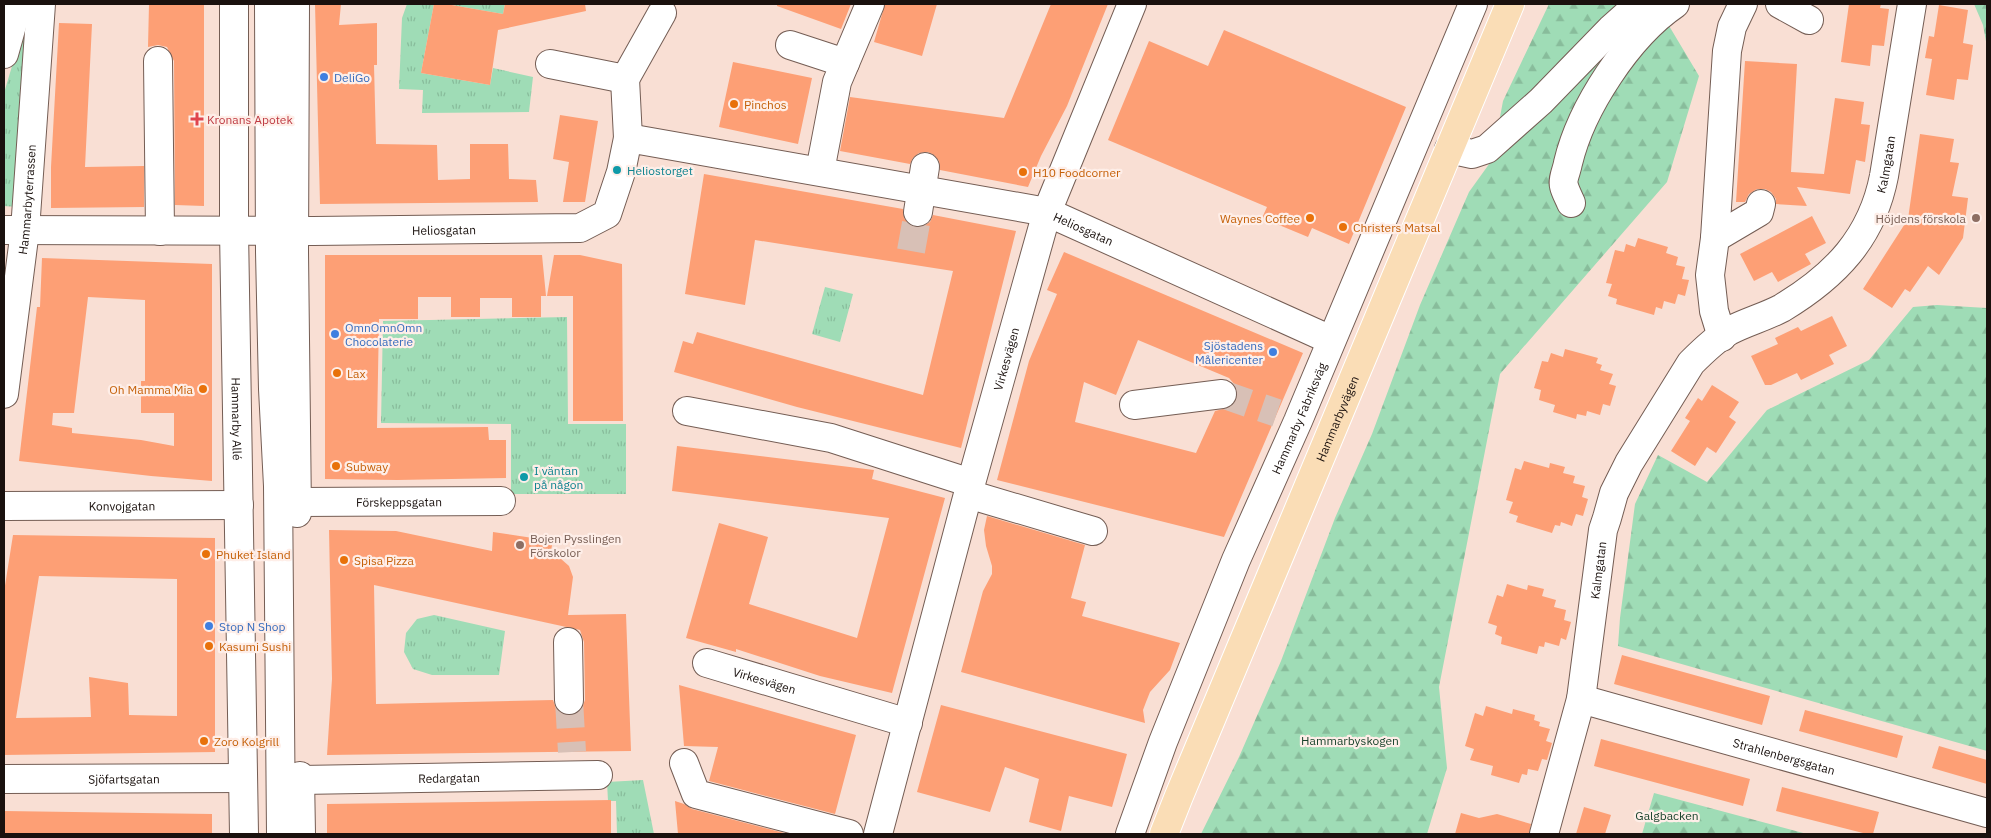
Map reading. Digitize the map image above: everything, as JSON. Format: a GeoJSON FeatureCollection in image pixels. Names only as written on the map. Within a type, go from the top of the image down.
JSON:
{"type":"FeatureCollection","features":[{"type":"Feature","properties":{"kind":"main road","name":"Hammarbyvägen"},"geometry":{"type":"LineString","coordinates":[[1164,834],[1178,796],[1510,4]]}},
{"type":"Feature","properties":{"kind":"street"},"geometry":{"type":"LineString","coordinates":[[4,54],[18,4]]}},
{"type":"Feature","properties":{"kind":"street","name":"Hammarbyterrassen"},"geometry":{"type":"LineString","coordinates":[[4,394],[14,230],[41,4]]}},
{"type":"Feature","properties":{"kind":"street","name":"Hammarby Allé"},"geometry":{"type":"LineString","coordinates":[[234,4],[265,231],[297,502],[300,834]]}},
{"type":"Feature","properties":{"kind":"street"},"geometry":{"type":"LineString","coordinates":[[257,4],[265,231],[278,486],[281,834]]}},
{"type":"Feature","properties":{"kind":"street"},"geometry":{"type":"LineString","coordinates":[[260,834],[257,486],[265,231],[269,4]]}},
{"type":"Feature","properties":{"kind":"street","name":"Hammarby Allé"},"geometry":{"type":"LineString","coordinates":[[244,834],[238,505],[265,231],[295,4]]}},
{"type":"Feature","properties":{"kind":"street"},"geometry":{"type":"LineString","coordinates":[[820,171],[836,82],[870,4]]}},
{"type":"Feature","properties":{"kind":"street","name":"Virkesvägen"},"geometry":{"type":"LineString","coordinates":[[878,834],[970,488],[1047,212],[1132,4]]}},
{"type":"Feature","properties":{"kind":"street","name":"Hammarby Fabriksväg"},"geometry":{"type":"LineString","coordinates":[[1130,834],[1163,742],[1236,560],[1287,417],[1331,340],[1473,4]]}},
{"type":"Feature","properties":{"kind":"street"},"geometry":{"type":"LineString","coordinates":[[1449,149],[1472,154],[1487,148],[1541,100],[1610,29],[1639,4]]}},
{"type":"Feature","properties":{"kind":"street"},"geometry":{"type":"LineString","coordinates":[[1571,203],[1563,185],[1579,128],[1596,97],[1631,45],[1660,14],[1675,4]]}},
{"type":"Feature","properties":{"kind":"street"},"geometry":{"type":"LineString","coordinates":[[1722,337],[1714,311],[1710,275],[1715,238],[1727,51],[1732,27],[1743,4]]}},
{"type":"Feature","properties":{"kind":"street"},"geometry":{"type":"LineString","coordinates":[[1780,4],[1809,20]]}},
{"type":"Feature","properties":{"kind":"street","name":"Kalmgatan"},"geometry":{"type":"LineString","coordinates":[[1544,834],[1581,700],[1603,530],[1614,493],[1629,463],[1691,363],[1703,350],[1728,332],[1781,308],[1829,275],[1850,251],[1872,219],[1880,198],[1912,4]]}},
{"type":"Feature","properties":{"kind":"street"},"geometry":{"type":"LineString","coordinates":[[628,138],[625,80],[662,13]]}},
{"type":"Feature","properties":{"kind":"street"},"geometry":{"type":"LineString","coordinates":[[790,45],[845,63]]}},
{"type":"Feature","properties":{"kind":"street"},"geometry":{"type":"LineString","coordinates":[[158,60],[160,231]]}},
{"type":"Feature","properties":{"kind":"street"},"geometry":{"type":"LineString","coordinates":[[550,64],[625,80]]}},
{"type":"Feature","properties":{"kind":"street","name":"Heliosgatan"},"geometry":{"type":"LineString","coordinates":[[14,230],[265,231],[580,228],[607,214],[621,172],[628,138],[1047,212],[1331,340]]}},
{"type":"Feature","properties":{"kind":"street"},"geometry":{"type":"LineString","coordinates":[[1715,238],[1759,212],[1761,204]]}},
{"type":"Feature","properties":{"kind":"street"},"geometry":{"type":"LineString","coordinates":[[1134,406],[1222,394]]}},
{"type":"Feature","properties":{"kind":"street"},"geometry":{"type":"LineString","coordinates":[[688,411],[831,438],[1093,531]]}},
{"type":"Feature","properties":{"kind":"street","name":"Förskeppsgatan"},"geometry":{"type":"LineString","coordinates":[[297,502],[501,501]]}},
{"type":"Feature","properties":{"kind":"street","name":"Konvojgatan"},"geometry":{"type":"LineString","coordinates":[[4,506],[238,505]]}},
{"type":"Feature","properties":{"kind":"street"},"geometry":{"type":"LineString","coordinates":[[568,642],[569,700]]}},
{"type":"Feature","properties":{"kind":"street","name":"Virkesvägen"},"geometry":{"type":"LineString","coordinates":[[707,663],[908,723]]}},
{"type":"Feature","properties":{"kind":"street","name":"Strahlenbergsgatan"},"geometry":{"type":"LineString","coordinates":[[1581,700],[1987,813]]}},
{"type":"Feature","properties":{"kind":"street"},"geometry":{"type":"LineString","coordinates":[[684,763],[696,794],[849,834]]}},
{"type":"Feature","properties":{"kind":"street","name":"Redargatan"},"geometry":{"type":"LineString","coordinates":[[300,780],[581,768]]}},
{"type":"Feature","properties":{"kind":"street","name":"Sjöfartsgatan"},"geometry":{"type":"LineString","coordinates":[[4,779],[243,778]]}},
{"type":"Feature","properties":{"kind":"green space"},"geometry":{"type":"Polygon","coordinates":[[[407,4],[434,4],[421,73],[490,85],[493,68],[533,77],[529,112],[422,113],[423,90],[399,89],[402,18],[407,4]]]}},
{"type":"Feature","properties":{"kind":"green space"},"geometry":{"type":"Polygon","coordinates":[[[446,4],[505,4],[503,14],[446,4]]]}},
{"type":"Feature","properties":{"kind":"green space","name":"Hammarbyskogen"},"geometry":{"type":"Polygon","coordinates":[[[1549,4],[1656,4],[1699,76],[1667,182],[1500,374],[1439,687],[1447,768],[1427,834],[1201,834],[1239,757],[1281,661],[1335,518],[1372,434],[1420,305],[1469,192],[1492,160],[1503,101],[1549,4]]]}},
{"type":"Feature","properties":{"kind":"green space"},"geometry":{"type":"Polygon","coordinates":[[[1974,4],[1987,4],[1987,47],[1983,25],[1974,4]]]}},
{"type":"Feature","properties":{"kind":"green space"},"geometry":{"type":"Polygon","coordinates":[[[29,9],[17,207],[4,206],[4,93],[29,9]]]}},
{"type":"Feature","properties":{"kind":"green space"},"geometry":{"type":"Polygon","coordinates":[[[825,287],[853,294],[840,342],[812,334],[825,287]]]}},
{"type":"Feature","properties":{"kind":"green space"},"geometry":{"type":"Polygon","coordinates":[[[1937,305],[1987,308],[1987,751],[1618,646],[1635,504],[1658,455],[1707,482],[1767,410],[1869,360],[1913,307],[1937,305]]]}},
{"type":"Feature","properties":{"kind":"green space"},"geometry":{"type":"Polygon","coordinates":[[[567,317],[568,424],[626,424],[626,494],[511,494],[511,424],[381,423],[383,321],[567,317]]]}},
{"type":"Feature","properties":{"kind":"green space"},"geometry":{"type":"Polygon","coordinates":[[[434,615],[505,631],[499,675],[432,675],[413,669],[404,652],[406,633],[417,619],[434,615]]]}},
{"type":"Feature","properties":{"kind":"green space"},"geometry":{"type":"Polygon","coordinates":[[[643,780],[654,834],[617,834],[616,801],[608,801],[607,782],[643,780]]]}},
{"type":"Feature","properties":{"kind":"green space","name":"Galgbacken"},"geometry":{"type":"Polygon","coordinates":[[[1654,793],[1807,834],[1642,834],[1654,793]]]}},
{"type":"Feature","properties":{"kind":"building"},"geometry":{"type":"Polygon","coordinates":[[[149,4],[204,4],[204,206],[175,205],[174,61],[167,47],[158,45],[148,47],[149,4]]]}},
{"type":"Feature","properties":{"kind":"building"},"geometry":{"type":"Polygon","coordinates":[[[315,4],[341,4],[339,25],[377,23],[377,65],[374,65],[376,144],[437,145],[438,180],[470,179],[470,144],[508,144],[509,179],[536,180],[538,202],[320,204],[315,4]]]}},
{"type":"Feature","properties":{"kind":"building"},"geometry":{"type":"Polygon","coordinates":[[[434,4],[446,4],[503,14],[505,4],[585,4],[586,11],[498,30],[490,85],[421,73],[434,4]]]}},
{"type":"Feature","properties":{"kind":"building"},"geometry":{"type":"Polygon","coordinates":[[[777,4],[851,4],[841,29],[777,6],[777,4]]]}},
{"type":"Feature","properties":{"kind":"building"},"geometry":{"type":"Polygon","coordinates":[[[885,4],[937,4],[922,56],[874,42],[885,4]]]}},
{"type":"Feature","properties":{"kind":"building"},"geometry":{"type":"Polygon","coordinates":[[[1051,4],[1108,4],[1067,106],[1041,156],[1028,187],[940,170],[939,161],[928,152],[919,153],[910,164],[840,151],[850,97],[1004,118],[1051,4]]]}},
{"type":"Feature","properties":{"kind":"building"},"geometry":{"type":"Polygon","coordinates":[[[1849,4],[1881,4],[1880,8],[1889,9],[1884,46],[1872,45],[1870,66],[1841,62],[1849,4]]]}},
{"type":"Feature","properties":{"kind":"building"},"geometry":{"type":"Polygon","coordinates":[[[1939,5],[1968,10],[1963,43],[1973,45],[1968,80],[1957,79],[1954,100],[1926,95],[1932,59],[1925,58],[1929,36],[1934,37],[1939,5]]]}},
{"type":"Feature","properties":{"kind":"building"},"geometry":{"type":"Polygon","coordinates":[[[59,23],[92,24],[85,167],[144,166],[144,207],[51,208],[51,167],[59,23]]]}},
{"type":"Feature","properties":{"kind":"building"},"geometry":{"type":"Polygon","coordinates":[[[1224,30],[1406,107],[1349,244],[1312,228],[1308,237],[1262,218],[1267,207],[1108,140],[1149,41],[1208,66],[1224,30]]]}},
{"type":"Feature","properties":{"kind":"building"},"geometry":{"type":"Polygon","coordinates":[[[1745,61],[1797,64],[1791,172],[1824,174],[1835,98],[1864,102],[1861,124],[1870,125],[1865,162],[1856,160],[1850,194],[1797,187],[1807,206],[1776,204],[1776,199],[1771,192],[1765,189],[1757,189],[1749,194],[1745,202],[1736,202],[1745,61]]]}},
{"type":"Feature","properties":{"kind":"building"},"geometry":{"type":"Polygon","coordinates":[[[733,62],[812,78],[798,144],[719,127],[733,62]]]}},
{"type":"Feature","properties":{"kind":"building"},"geometry":{"type":"Polygon","coordinates":[[[560,115],[598,121],[585,202],[563,202],[569,162],[553,159],[560,115]]]}},
{"type":"Feature","properties":{"kind":"building"},"geometry":{"type":"Polygon","coordinates":[[[1920,134],[1954,139],[1950,162],[1959,163],[1952,196],[1968,198],[1963,238],[1939,275],[1928,266],[1910,292],[1905,289],[1892,308],[1863,289],[1908,219],[1920,134]]]}},
{"type":"Feature","properties":{"kind":"building"},"geometry":{"type":"Polygon","coordinates":[[[704,174],[903,209],[904,218],[915,227],[924,226],[930,222],[933,215],[1016,231],[961,448],[797,407],[674,372],[683,341],[693,344],[697,332],[923,395],[953,271],[755,240],[745,305],[685,294],[704,174]]]}},
{"type":"Feature","properties":{"kind":"building"},"geometry":{"type":"Polygon","coordinates":[[[1812,216],[1826,243],[1805,254],[1811,264],[1778,282],[1772,272],[1754,281],[1740,254],[1812,216]]]}},
{"type":"Feature","properties":{"kind":"building"},"geometry":{"type":"Polygon","coordinates":[[[1638,238],[1668,247],[1666,253],[1678,257],[1676,265],[1685,267],[1682,279],[1689,280],[1685,296],[1678,294],[1675,304],[1664,301],[1662,309],[1656,307],[1654,315],[1616,304],[1617,299],[1608,296],[1612,284],[1606,283],[1615,250],[1624,252],[1626,244],[1635,247],[1638,238]]]}},
{"type":"Feature","properties":{"kind":"building"},"geometry":{"type":"Polygon","coordinates":[[[1064,252],[1303,353],[1224,537],[997,480],[1029,361],[1057,294],[1047,290],[1064,252]],[[1138,340],[1116,395],[1084,382],[1075,422],[1196,453],[1215,411],[1231,407],[1236,400],[1238,393],[1235,385],[1229,378],[1138,340]]]}},
{"type":"Feature","properties":{"kind":"building"},"geometry":{"type":"Polygon","coordinates":[[[325,255],[542,255],[546,296],[541,296],[541,317],[512,317],[512,298],[480,298],[480,317],[451,317],[451,297],[418,297],[418,319],[379,319],[377,428],[488,427],[489,440],[506,440],[506,478],[325,479],[325,255]]]}},
{"type":"Feature","properties":{"kind":"building"},"geometry":{"type":"Polygon","coordinates":[[[554,255],[580,255],[622,264],[623,421],[573,421],[573,296],[547,296],[554,255]]]}},
{"type":"Feature","properties":{"kind":"building"},"geometry":{"type":"Polygon","coordinates":[[[42,258],[212,264],[212,481],[19,461],[37,307],[40,307],[42,258]],[[88,297],[74,413],[53,413],[52,425],[72,428],[72,433],[141,440],[174,446],[174,413],[141,413],[141,381],[145,381],[145,300],[88,297]]]}},
{"type":"Feature","properties":{"kind":"building"},"geometry":{"type":"Polygon","coordinates":[[[1832,316],[1847,346],[1829,355],[1834,364],[1801,380],[1797,373],[1771,385],[1765,385],[1751,356],[1778,344],[1775,338],[1798,327],[1801,331],[1832,316]]]}},
{"type":"Feature","properties":{"kind":"building"},"geometry":{"type":"Polygon","coordinates":[[[1565,349],[1598,358],[1596,363],[1602,365],[1600,370],[1613,374],[1609,384],[1616,386],[1610,406],[1603,404],[1600,415],[1587,411],[1586,416],[1577,414],[1576,419],[1553,412],[1555,405],[1539,400],[1541,390],[1534,388],[1542,361],[1548,362],[1551,353],[1563,357],[1565,349]]]}},
{"type":"Feature","properties":{"kind":"building"},"geometry":{"type":"Polygon","coordinates":[[[1712,385],[1739,402],[1729,417],[1736,422],[1716,453],[1707,447],[1695,466],[1671,451],[1690,421],[1685,418],[1698,398],[1702,401],[1712,385]]]}},
{"type":"Feature","properties":{"kind":"building"},"geometry":{"type":"Polygon","coordinates":[[[677,446],[874,470],[872,479],[945,498],[892,693],[820,676],[736,649],[736,652],[686,638],[719,523],[768,537],[749,604],[857,638],[889,518],[672,491],[677,446]]]}},
{"type":"Feature","properties":{"kind":"building"},"geometry":{"type":"Polygon","coordinates":[[[1524,461],[1549,468],[1550,463],[1565,467],[1563,473],[1575,476],[1573,483],[1585,486],[1582,497],[1588,499],[1583,516],[1576,514],[1572,526],[1561,522],[1560,526],[1555,525],[1552,533],[1516,522],[1518,516],[1509,513],[1513,502],[1506,500],[1515,468],[1521,470],[1524,461]]]}},
{"type":"Feature","properties":{"kind":"building"},"geometry":{"type":"Polygon","coordinates":[[[987,516],[1085,545],[1071,598],[1086,602],[1082,616],[1180,643],[1170,670],[1150,692],[1143,710],[1145,723],[961,672],[983,591],[992,574],[984,530],[987,516]]]}},
{"type":"Feature","properties":{"kind":"building"},"geometry":{"type":"Polygon","coordinates":[[[329,530],[396,531],[492,551],[493,532],[553,541],[551,550],[569,566],[573,577],[568,615],[626,614],[631,751],[327,755],[332,679],[329,530]],[[374,585],[376,704],[553,700],[556,708],[562,714],[569,716],[577,714],[585,700],[584,642],[580,630],[374,585]]]}},
{"type":"Feature","properties":{"kind":"building"},"geometry":{"type":"Polygon","coordinates":[[[13,535],[215,538],[215,752],[4,755],[4,592],[13,535]],[[39,576],[16,718],[91,717],[89,677],[128,683],[129,715],[177,716],[177,579],[39,576]]]}},
{"type":"Feature","properties":{"kind":"building"},"geometry":{"type":"Polygon","coordinates":[[[1507,584],[1527,590],[1528,585],[1544,589],[1542,596],[1556,600],[1554,607],[1566,610],[1564,620],[1571,622],[1566,640],[1561,638],[1559,646],[1545,642],[1544,647],[1539,646],[1537,654],[1501,644],[1502,637],[1495,634],[1497,626],[1488,623],[1497,595],[1503,597],[1507,584]]]}},
{"type":"Feature","properties":{"kind":"building"},"geometry":{"type":"Polygon","coordinates":[[[1622,655],[1770,696],[1762,725],[1614,684],[1622,655]]]}},
{"type":"Feature","properties":{"kind":"building"},"geometry":{"type":"Polygon","coordinates":[[[679,685],[856,735],[835,814],[709,781],[718,747],[684,746],[679,685]]]}},
{"type":"Feature","properties":{"kind":"building"},"geometry":{"type":"Polygon","coordinates":[[[941,705],[1127,754],[1112,807],[1069,796],[1061,831],[1029,822],[1039,779],[1005,767],[990,812],[917,792],[941,705]]]}},
{"type":"Feature","properties":{"kind":"building"},"geometry":{"type":"Polygon","coordinates":[[[1486,706],[1512,714],[1513,709],[1535,715],[1534,720],[1540,722],[1539,726],[1550,729],[1546,741],[1552,743],[1547,760],[1542,759],[1538,771],[1528,769],[1527,775],[1522,774],[1519,783],[1491,775],[1493,766],[1470,760],[1474,749],[1465,746],[1475,713],[1483,716],[1486,706]]]}},
{"type":"Feature","properties":{"kind":"building"},"geometry":{"type":"Polygon","coordinates":[[[1805,710],[1903,736],[1897,758],[1799,731],[1805,710]]]}},
{"type":"Feature","properties":{"kind":"building"},"geometry":{"type":"Polygon","coordinates":[[[1601,739],[1750,779],[1743,806],[1594,766],[1601,739]]]}},
{"type":"Feature","properties":{"kind":"building"},"geometry":{"type":"Polygon","coordinates":[[[1939,746],[1987,760],[1987,784],[1932,768],[1939,746]]]}},
{"type":"Feature","properties":{"kind":"building"},"geometry":{"type":"Polygon","coordinates":[[[1782,787],[1879,812],[1873,834],[1776,811],[1782,787]]]}},
{"type":"Feature","properties":{"kind":"building"},"geometry":{"type":"Polygon","coordinates":[[[611,800],[611,834],[327,834],[327,804],[611,800]]]}},
{"type":"Feature","properties":{"kind":"building"},"geometry":{"type":"Polygon","coordinates":[[[675,801],[692,809],[788,834],[678,834],[675,801]]]}},
{"type":"Feature","properties":{"kind":"building"},"geometry":{"type":"Polygon","coordinates":[[[1584,807],[1611,815],[1605,834],[1576,834],[1584,807]]]}},
{"type":"Feature","properties":{"kind":"building"},"geometry":{"type":"Polygon","coordinates":[[[4,811],[212,814],[212,834],[4,834],[4,811]]]}},
{"type":"Feature","properties":{"kind":"building"},"geometry":{"type":"Polygon","coordinates":[[[1461,813],[1479,818],[1497,814],[1531,824],[1529,834],[1455,834],[1461,813]]]}},
{"type":"Feature","properties":{"kind":"tunnel"},"geometry":{"type":"LineString","coordinates":[[911,251],[918,212]]}},
{"type":"Feature","properties":{"kind":"tunnel"},"geometry":{"type":"LineString","coordinates":[[1222,394],[1277,413]]}},
{"type":"Feature","properties":{"kind":"tunnel"},"geometry":{"type":"LineString","coordinates":[[569,700],[572,752]]}},
{"type":"Feature","properties":{"kind":"place","name":"DeliGo"},"geometry":{"type":"Point","coordinates":[324,77]}},
{"type":"Feature","properties":{"kind":"place","name":"Pinchos"},"geometry":{"type":"Point","coordinates":[734,104]}},
{"type":"Feature","properties":{"kind":"place","name":"Kronans Apotek"},"geometry":{"type":"Point","coordinates":[197,119]}},
{"type":"Feature","properties":{"kind":"place","name":"Heliostorget"},"geometry":{"type":"Point","coordinates":[617,170]}},
{"type":"Feature","properties":{"kind":"place","name":"H10 Foodcorner"},"geometry":{"type":"Point","coordinates":[1023,172]}},
{"type":"Feature","properties":{"kind":"place","name":"Waynes Coffee"},"geometry":{"type":"Point","coordinates":[1310,218]}},
{"type":"Feature","properties":{"kind":"place","name":"Höjdens förskola"},"geometry":{"type":"Point","coordinates":[1976,218]}},
{"type":"Feature","properties":{"kind":"place","name":"Christers Matsal"},"geometry":{"type":"Point","coordinates":[1343,227]}},
{"type":"Feature","properties":{"kind":"place","name":"OmnOmnOmn Chocolaterie"},"geometry":{"type":"Point","coordinates":[335,334]}},
{"type":"Feature","properties":{"kind":"place","name":"Sjöstadens Målericenter"},"geometry":{"type":"Point","coordinates":[1273,352]}},
{"type":"Feature","properties":{"kind":"place","name":"Lax"},"geometry":{"type":"Point","coordinates":[337,373]}},
{"type":"Feature","properties":{"kind":"place","name":"Oh Mamma Mia"},"geometry":{"type":"Point","coordinates":[203,389]}},
{"type":"Feature","properties":{"kind":"place","name":"Subway"},"geometry":{"type":"Point","coordinates":[336,466]}},
{"type":"Feature","properties":{"kind":"place","name":"I väntan på någon"},"geometry":{"type":"Point","coordinates":[524,477]}},
{"type":"Feature","properties":{"kind":"place","name":"Bojen Pysslingen Förskolor"},"geometry":{"type":"Point","coordinates":[520,545]}},
{"type":"Feature","properties":{"kind":"place","name":"Phuket Island"},"geometry":{"type":"Point","coordinates":[206,554]}},
{"type":"Feature","properties":{"kind":"place","name":"Spisa Pizza"},"geometry":{"type":"Point","coordinates":[344,560]}},
{"type":"Feature","properties":{"kind":"place","name":"Stop N Shop"},"geometry":{"type":"Point","coordinates":[209,626]}},
{"type":"Feature","properties":{"kind":"place","name":"Kasumi Sushi"},"geometry":{"type":"Point","coordinates":[209,646]}},
{"type":"Feature","properties":{"kind":"place","name":"Zoro Kolgrill"},"geometry":{"type":"Point","coordinates":[204,741]}}]}
